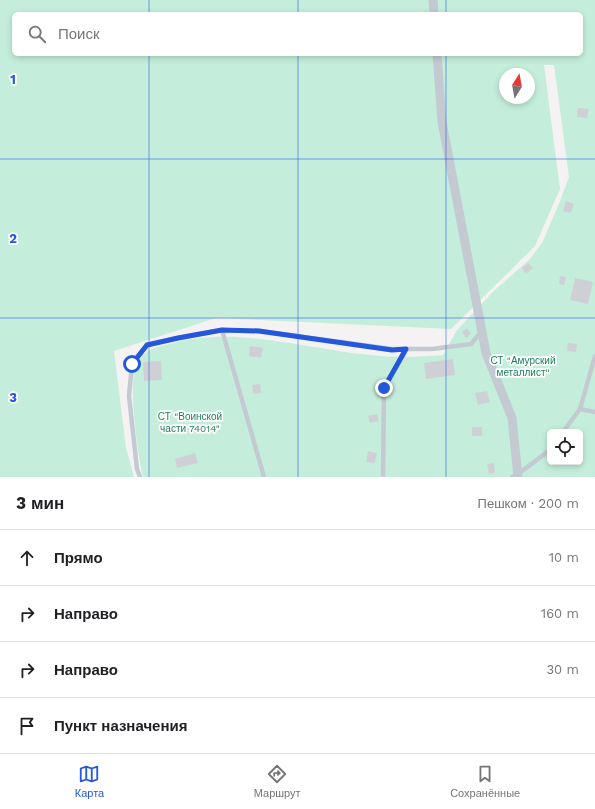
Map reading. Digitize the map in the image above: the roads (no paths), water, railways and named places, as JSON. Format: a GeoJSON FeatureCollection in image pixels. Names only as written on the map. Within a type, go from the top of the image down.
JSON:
{"type":"FeatureCollection","features":[{"type":"Feature","properties":{"kind":"street"},"geometry":{"type":"LineString","coordinates":[[433,0],[434,12]]}},
{"type":"Feature","properties":{"kind":"street"},"geometry":{"type":"LineString","coordinates":[[437,56],[442,122],[486,353],[512,418],[516,476]]}},
{"type":"Feature","properties":{"kind":"lane"},"geometry":{"type":"LineString","coordinates":[[140,477],[137,469],[129,396],[132,364],[147,345],[222,330],[259,331],[392,350],[471,344],[482,330]]}},
{"type":"Feature","properties":{"kind":"lane"},"geometry":{"type":"LineString","coordinates":[[222,330],[264,477]]}},
{"type":"Feature","properties":{"kind":"lane"},"geometry":{"type":"LineString","coordinates":[[383,477],[384,388],[406,349]]}},
{"type":"Feature","properties":{"kind":"lane"},"geometry":{"type":"LineString","coordinates":[[565,429],[580,409],[595,356]]}},
{"type":"Feature","properties":{"kind":"lane"},"geometry":{"type":"LineString","coordinates":[[580,409],[595,412]]}},
{"type":"Feature","properties":{"kind":"lane"},"geometry":{"type":"LineString","coordinates":[[516,476],[547,452]]}},
{"type":"Feature","properties":{"kind":"park label","name":"СТ \"Амурский металлист\""},"geometry":{"type":"Point","coordinates":[523,366]}},
{"type":"Feature","properties":{"kind":"park label","name":"СТ \"Воинской части 74014\""},"geometry":{"type":"Point","coordinates":[190,422]}}]}
